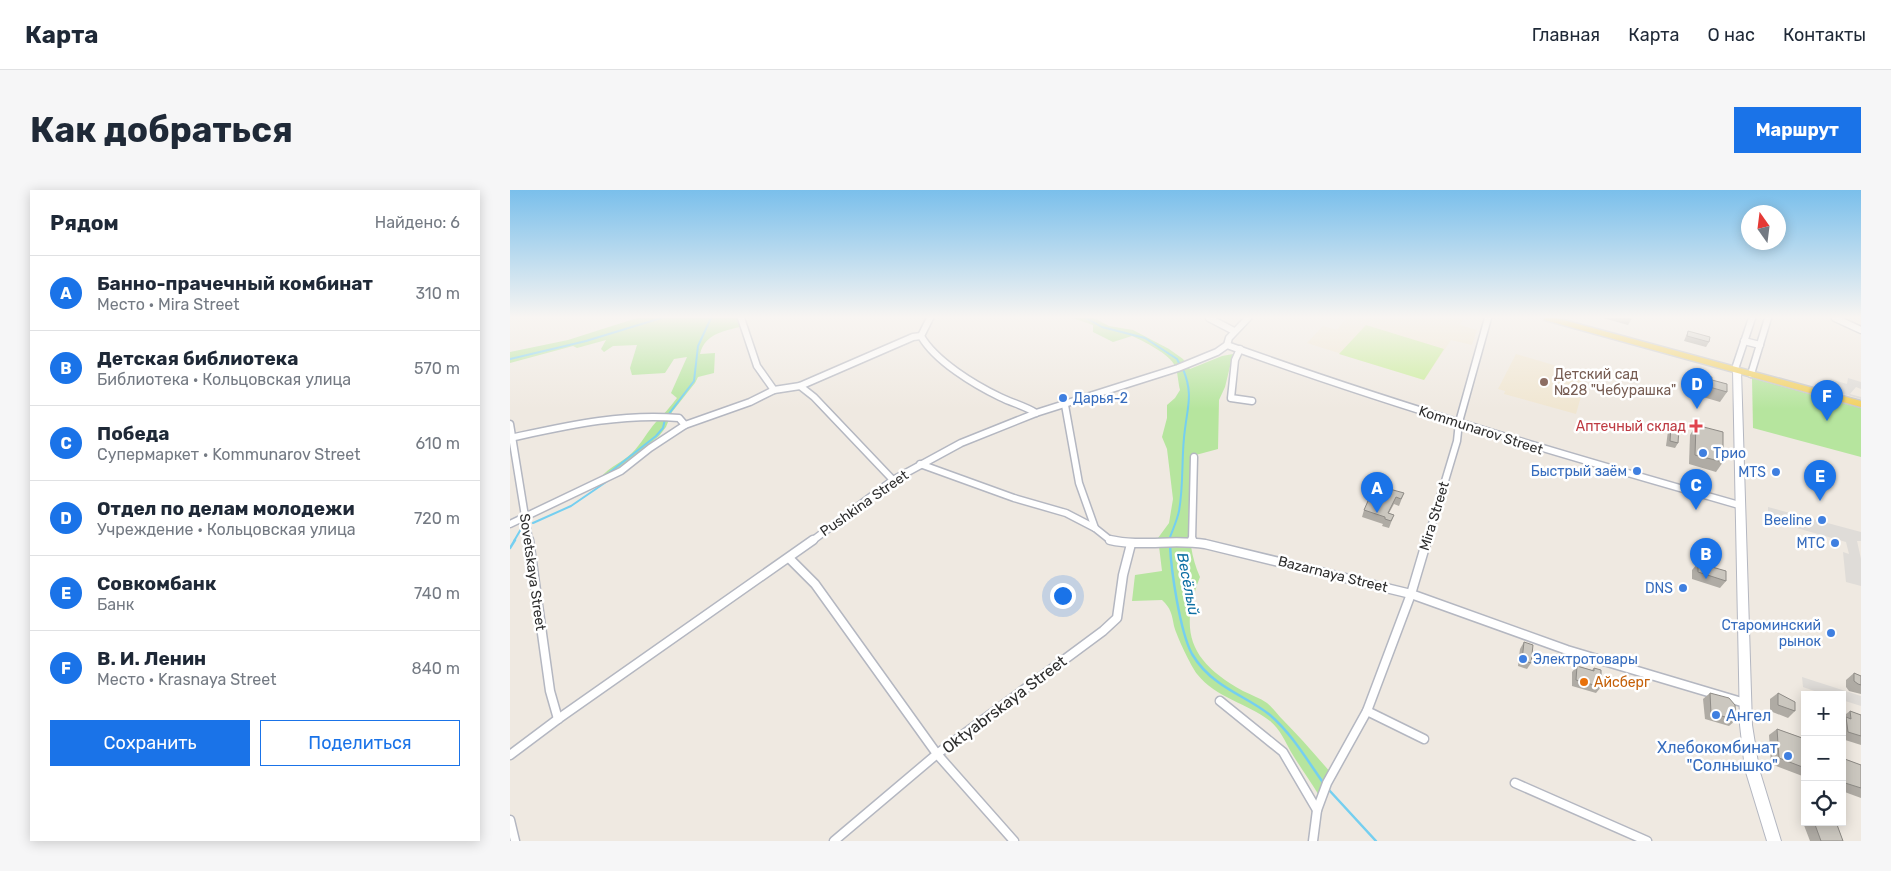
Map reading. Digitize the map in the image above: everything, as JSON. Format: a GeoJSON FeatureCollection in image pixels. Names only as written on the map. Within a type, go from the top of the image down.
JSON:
{"type":"FeatureCollection","features":[{"type":"Feature","properties":{"kind":"main road"},"geometry":{"type":"LineString","coordinates":[[1660,348],[1861,404]]}},
{"type":"Feature","properties":{"kind":"main road"},"geometry":{"type":"LineString","coordinates":[[1736,369],[1745,703],[1752,769],[1774,841]]}},
{"type":"Feature","properties":{"kind":"street"},"geometry":{"type":"LineString","coordinates":[[751,348],[756,364],[774,390]]}},
{"type":"Feature","properties":{"kind":"street"},"geometry":{"type":"LineString","coordinates":[[510,524],[621,471],[650,448],[685,425],[750,402],[774,390],[800,386],[888,348]]}},
{"type":"Feature","properties":{"kind":"street"},"geometry":{"type":"LineString","coordinates":[[930,348],[953,367],[1000,396],[1036,413]]}},
{"type":"Feature","properties":{"kind":"street","name":"Pushkina Street"},"geometry":{"type":"LineString","coordinates":[[510,756],[558,720],[789,558],[894,480],[920,464],[961,444],[1036,413],[1181,367],[1222,348]]}},
{"type":"Feature","properties":{"kind":"street","name":"Mira Street"},"geometry":{"type":"LineString","coordinates":[[1313,841],[1318,810],[1326,787],[1367,711],[1411,594],[1457,441],[1459,422],[1480,348]]}},
{"type":"Feature","properties":{"kind":"street"},"geometry":{"type":"LineString","coordinates":[[1736,369],[1742,348]]}},
{"type":"Feature","properties":{"kind":"street"},"geometry":{"type":"LineString","coordinates":[[1751,374],[1759,348]]}},
{"type":"Feature","properties":{"kind":"street"},"geometry":{"type":"LineString","coordinates":[[1240,349],[1235,360],[1232,398],[1252,400]]}},
{"type":"Feature","properties":{"kind":"street","name":"Kommunarov Street"},"geometry":{"type":"LineString","coordinates":[[1240,349],[1331,383],[1539,448],[1739,505]]}},
{"type":"Feature","properties":{"kind":"street"},"geometry":{"type":"LineString","coordinates":[[800,386],[814,397],[894,480]]}},
{"type":"Feature","properties":{"kind":"street"},"geometry":{"type":"LineString","coordinates":[[1065,405],[1077,479],[1085,508],[1095,528]]}},
{"type":"Feature","properties":{"kind":"street"},"geometry":{"type":"LineString","coordinates":[[512,438],[606,418],[641,414],[679,418],[685,425]]}},
{"type":"Feature","properties":{"kind":"street","name":"Sovetskaya Street"},"geometry":{"type":"LineString","coordinates":[[510,424],[526,517],[550,691],[558,720]]}},
{"type":"Feature","properties":{"kind":"street"},"geometry":{"type":"LineString","coordinates":[[1192,542],[1194,457]]}},
{"type":"Feature","properties":{"kind":"street","name":"Bazarnaya Street"},"geometry":{"type":"LineString","coordinates":[[920,464],[1014,498],[1074,516],[1095,528],[1110,540],[1131,544],[1192,542],[1285,562],[1411,594],[1567,650],[1745,703]]}},
{"type":"Feature","properties":{"kind":"street"},"geometry":{"type":"LineString","coordinates":[[1074,516],[1082,513],[1085,508]]}},
{"type":"Feature","properties":{"kind":"street","name":"Oktyabrskaya Street"},"geometry":{"type":"LineString","coordinates":[[834,841],[937,754],[1104,631],[1117,618],[1122,575],[1131,544]]}},
{"type":"Feature","properties":{"kind":"street"},"geometry":{"type":"LineString","coordinates":[[789,558],[815,584],[937,754],[1014,841]]}},
{"type":"Feature","properties":{"kind":"street"},"geometry":{"type":"LineString","coordinates":[[1220,701],[1283,752],[1318,810]]}},
{"type":"Feature","properties":{"kind":"street"},"geometry":{"type":"LineString","coordinates":[[1367,711],[1424,739]]}},
{"type":"Feature","properties":{"kind":"street"},"geometry":{"type":"LineString","coordinates":[[1516,783],[1647,841]]}},
{"type":"Feature","properties":{"kind":"street"},"geometry":{"type":"LineString","coordinates":[[510,820],[515,841]]}},
{"type":"Feature","properties":{"kind":"shaded area"},"geometry":{"type":"Polygon","coordinates":[[[1324,348],[1445,348],[1424,380],[1324,348]]]}},
{"type":"Feature","properties":{"kind":"shaded area","name":"Детский сад №28 \"Чебурашка\""},"geometry":{"type":"Polygon","coordinates":[[[1516,354],[1587,375],[1576,414],[1504,394],[1505,391],[1498,389],[1516,354]]]}},
{"type":"Feature","properties":{"kind":"shaded area"},"geometry":{"type":"Polygon","coordinates":[[[1848,378],[1861,382],[1861,389],[1856,387],[1850,394],[1861,397],[1861,399],[1829,390],[1841,392],[1841,388],[1830,379],[1847,384],[1848,378]]]}},
{"type":"Feature","properties":{"kind":"shaded area"},"geometry":{"type":"Polygon","coordinates":[[[1768,507],[1861,532],[1861,541],[1857,541],[1861,559],[1861,586],[1846,582],[1843,552],[1849,554],[1846,542],[1768,520],[1768,507]]]}},
{"type":"Feature","properties":{"kind":"shaded area"},"geometry":{"type":"Polygon","coordinates":[[[1802,677],[1845,691],[1814,691],[1803,687],[1802,677]]]}},
{"type":"Feature","properties":{"kind":"shaded area"},"geometry":{"type":"Polygon","coordinates":[[[1846,691],[1861,696],[1861,706],[1846,701],[1846,691]]]}},
{"type":"Feature","properties":{"kind":"green space"},"geometry":{"type":"Polygon","coordinates":[[[527,348],[564,348],[510,363],[510,352],[527,348]]]}},
{"type":"Feature","properties":{"kind":"green space"},"geometry":{"type":"Polygon","coordinates":[[[601,348],[609,348],[604,352],[601,348]]]}},
{"type":"Feature","properties":{"kind":"green space"},"geometry":{"type":"Polygon","coordinates":[[[636,348],[702,348],[700,354],[715,353],[714,373],[698,377],[672,412],[666,427],[659,436],[622,466],[622,468],[596,484],[608,470],[632,453],[677,398],[671,393],[687,357],[674,359],[665,373],[632,375],[630,368],[636,348]]]}},
{"type":"Feature","properties":{"kind":"green space"},"geometry":{"type":"Polygon","coordinates":[[[1157,348],[1169,349],[1183,359],[1190,369],[1222,356],[1233,354],[1225,387],[1219,400],[1218,449],[1192,456],[1189,533],[1191,548],[1200,577],[1193,597],[1190,614],[1190,630],[1194,644],[1201,657],[1211,669],[1243,691],[1267,703],[1332,774],[1320,797],[1274,724],[1252,709],[1222,695],[1197,674],[1181,644],[1171,612],[1165,603],[1162,600],[1132,601],[1135,575],[1162,571],[1158,538],[1169,523],[1173,499],[1167,449],[1162,437],[1167,418],[1167,405],[1180,390],[1175,366],[1168,357],[1157,348]]]}},
{"type":"Feature","properties":{"kind":"green space"},"geometry":{"type":"Polygon","coordinates":[[[1344,348],[1444,349],[1424,380],[1339,354],[1344,348]]]}},
{"type":"Feature","properties":{"kind":"green space"},"geometry":{"type":"Polygon","coordinates":[[[1752,378],[1861,408],[1861,457],[1753,428],[1752,378]]]}},
{"type":"Feature","properties":{"kind":"building"},"geometry":{"type":"Polygon","coordinates":[[[1693,372],[1712,377],[1712,380],[1727,384],[1727,392],[1692,382],[1693,372]]]}},
{"type":"Feature","properties":{"kind":"building"},"geometry":{"type":"Polygon","coordinates":[[[1696,425],[1723,432],[1723,462],[1695,455],[1696,425]]]}},
{"type":"Feature","properties":{"kind":"building"},"geometry":{"type":"Polygon","coordinates":[[[1671,426],[1679,428],[1678,443],[1670,441],[1671,426]]]}},
{"type":"Feature","properties":{"kind":"building"},"geometry":{"type":"Polygon","coordinates":[[[1375,485],[1404,493],[1401,499],[1396,497],[1388,513],[1394,515],[1391,521],[1364,510],[1375,485]]]}},
{"type":"Feature","properties":{"kind":"building"},"geometry":{"type":"Polygon","coordinates":[[[1698,563],[1726,571],[1726,581],[1698,572],[1698,563]]]}},
{"type":"Feature","properties":{"kind":"building"},"geometry":{"type":"Polygon","coordinates":[[[1524,642],[1533,645],[1531,663],[1522,660],[1524,642]]]}},
{"type":"Feature","properties":{"kind":"building"},"geometry":{"type":"Polygon","coordinates":[[[1577,666],[1594,671],[1594,668],[1601,670],[1601,687],[1576,680],[1577,666]]]}},
{"type":"Feature","properties":{"kind":"building"},"geometry":{"type":"Polygon","coordinates":[[[1854,673],[1861,676],[1861,685],[1854,681],[1854,673]]]}},
{"type":"Feature","properties":{"kind":"building"},"geometry":{"type":"Polygon","coordinates":[[[1710,693],[1729,698],[1735,705],[1736,720],[1711,713],[1710,693]]]}},
{"type":"Feature","properties":{"kind":"building"},"geometry":{"type":"Polygon","coordinates":[[[1778,693],[1795,702],[1795,711],[1778,705],[1778,693]]]}},
{"type":"Feature","properties":{"kind":"building"},"geometry":{"type":"Polygon","coordinates":[[[1850,711],[1861,715],[1861,736],[1848,732],[1846,717],[1851,719],[1850,711]]]}},
{"type":"Feature","properties":{"kind":"building"},"geometry":{"type":"Polygon","coordinates":[[[1777,729],[1801,738],[1801,766],[1779,758],[1777,729]]]}},
{"type":"Feature","properties":{"kind":"building"},"geometry":{"type":"Polygon","coordinates":[[[1846,759],[1861,765],[1861,788],[1846,783],[1846,759]]]}},
{"type":"Feature","properties":{"kind":"building"},"geometry":{"type":"Polygon","coordinates":[[[1815,826],[1837,826],[1843,841],[1821,841],[1815,826]]]}},
{"type":"Feature","properties":{"kind":"waterway"},"geometry":{"type":"LineString","coordinates":[[510,359],[555,348]]}},
{"type":"Feature","properties":{"kind":"waterway"},"geometry":{"type":"LineString","coordinates":[[668,415],[694,381],[698,348]]}},
{"type":"Feature","properties":{"kind":"waterway","name":"Весёлый"},"geometry":{"type":"LineString","coordinates":[[1161,348],[1177,359],[1180,365]]}},
{"type":"Feature","properties":{"kind":"waterway","name":"Весёлый"},"geometry":{"type":"LineString","coordinates":[[1169,540],[1181,501],[1184,439],[1189,399],[1188,385],[1183,369]]}},
{"type":"Feature","properties":{"kind":"waterway"},"geometry":{"type":"LineString","coordinates":[[605,476],[656,436],[663,428],[665,419]]}},
{"type":"Feature","properties":{"kind":"waterway"},"geometry":{"type":"LineString","coordinates":[[533,523],[571,506],[609,480]]}},
{"type":"Feature","properties":{"kind":"waterway"},"geometry":{"type":"LineString","coordinates":[[514,541],[521,529]]}},
{"type":"Feature","properties":{"kind":"waterway"},"geometry":{"type":"LineString","coordinates":[[510,548],[515,540]]}},
{"type":"Feature","properties":{"kind":"waterway","name":"Весёлый"},"geometry":{"type":"LineString","coordinates":[[1170,545],[1174,585],[1180,616],[1194,658],[1214,679],[1264,710],[1278,722],[1324,784]]}},
{"type":"Feature","properties":{"kind":"waterway","name":"Весёлый"},"geometry":{"type":"LineString","coordinates":[[1329,790],[1376,841]]}},
{"type":"Feature","properties":{"kind":"place","name":"Детский сад №28 \"Чебурашка\""},"geometry":{"type":"Point","coordinates":[1544,382]}},
{"type":"Feature","properties":{"kind":"place","name":"Дарья-2"},"geometry":{"type":"Point","coordinates":[1063,398]}},
{"type":"Feature","properties":{"kind":"place","name":"Отдел по делам молодежи"},"geometry":{"type":"Point","coordinates":[1697,409]}},
{"type":"Feature","properties":{"kind":"place","name":"В. И. Ленин"},"geometry":{"type":"Point","coordinates":[1827,421]}},
{"type":"Feature","properties":{"kind":"place","name":"Аптечный склад"},"geometry":{"type":"Point","coordinates":[1696,426]}},
{"type":"Feature","properties":{"kind":"place","name":"Трио"},"geometry":{"type":"Point","coordinates":[1703,453]}},
{"type":"Feature","properties":{"kind":"place","name":"Быстрый заём"},"geometry":{"type":"Point","coordinates":[1637,471]}},
{"type":"Feature","properties":{"kind":"place","name":"MTS"},"geometry":{"type":"Point","coordinates":[1776,472]}},
{"type":"Feature","properties":{"kind":"place","name":"Совкомбанк"},"geometry":{"type":"Point","coordinates":[1820,501]}},
{"type":"Feature","properties":{"kind":"place","name":"Победа"},"geometry":{"type":"Point","coordinates":[1696,510]}},
{"type":"Feature","properties":{"kind":"place","name":"Банно-прачечный комбинат"},"geometry":{"type":"Point","coordinates":[1377,513]}},
{"type":"Feature","properties":{"kind":"place","name":"Beeline"},"geometry":{"type":"Point","coordinates":[1822,520]}},
{"type":"Feature","properties":{"kind":"place","name":"МТС"},"geometry":{"type":"Point","coordinates":[1835,543]}},
{"type":"Feature","properties":{"kind":"place","name":"Детская библиотека"},"geometry":{"type":"Point","coordinates":[1706,579]}},
{"type":"Feature","properties":{"kind":"place","name":"DNS"},"geometry":{"type":"Point","coordinates":[1683,588]}},
{"type":"Feature","properties":{"kind":"place","name":"Староминский рынок"},"geometry":{"type":"Point","coordinates":[1831,633]}},
{"type":"Feature","properties":{"kind":"place","name":"Электротовары"},"geometry":{"type":"Point","coordinates":[1523,659]}},
{"type":"Feature","properties":{"kind":"place","name":"Айсберг"},"geometry":{"type":"Point","coordinates":[1584,682]}},
{"type":"Feature","properties":{"kind":"place","name":"Ангел"},"geometry":{"type":"Point","coordinates":[1716,715]}},
{"type":"Feature","properties":{"kind":"place","name":"Хлебокомбинат \"Солнышко\""},"geometry":{"type":"Point","coordinates":[1788,756]}}]}
